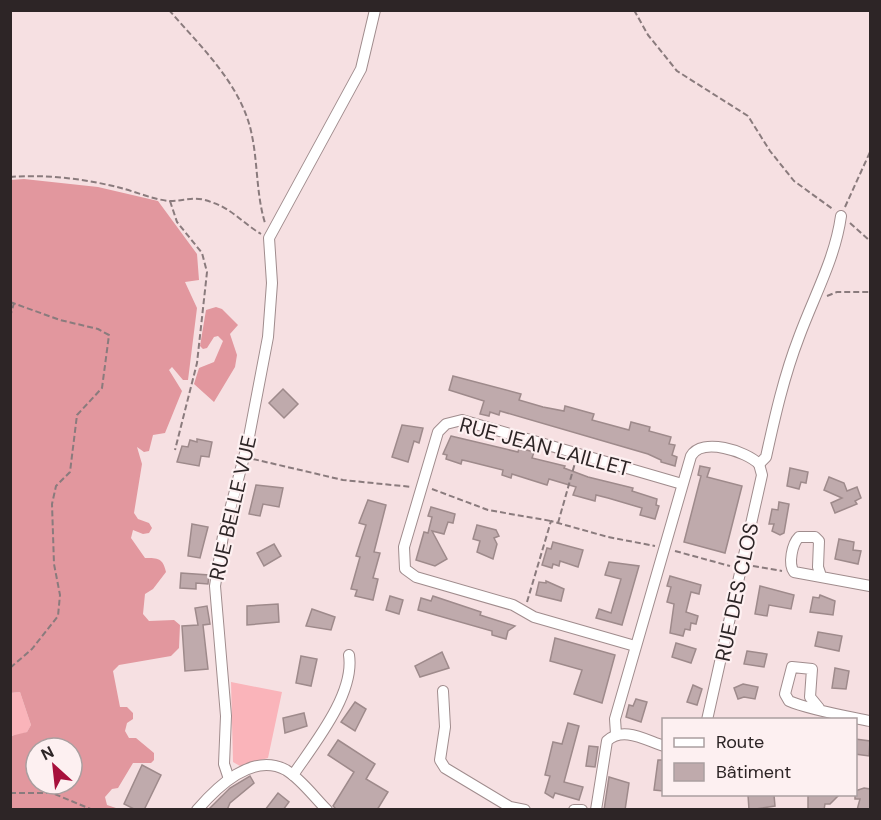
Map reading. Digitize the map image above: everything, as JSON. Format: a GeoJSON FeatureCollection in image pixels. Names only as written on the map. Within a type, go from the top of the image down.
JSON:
{"type":"FeatureCollection","features":[{"type":"Feature","properties":{"kind":"street"},"geometry":{"type":"LineString","coordinates":[[269,238],[361,69],[375,10]]}},
{"type":"Feature","properties":{"kind":"street"},"geometry":{"type":"LineString","coordinates":[[616,735],[615,719],[691,456],[704,445],[753,458],[759,464],[766,457],[780,393],[838,237],[841,216]]}},
{"type":"Feature","properties":{"kind":"street","name":"RUE BELLE VUE"},"geometry":{"type":"LineString","coordinates":[[229,779],[224,764],[226,716],[214,586],[223,536],[244,457],[268,337],[272,283],[269,238]]}},
{"type":"Feature","properties":{"kind":"street","name":"RUE JEAN LAILLET"},"geometry":{"type":"LineString","coordinates":[[635,646],[534,617],[524,611],[410,574],[403,563],[404,548],[438,432],[441,427],[453,420],[462,420],[682,484]]}},
{"type":"Feature","properties":{"kind":"street","name":"RUE DES CLOS"},"geometry":{"type":"LineString","coordinates":[[707,718],[762,475],[759,464]]}},
{"type":"Feature","properties":{"kind":"street"},"geometry":{"type":"LineString","coordinates":[[821,576],[818,567],[820,543],[815,537],[797,538],[792,570],[797,574],[821,576],[870,586]]}},
{"type":"Feature","properties":{"kind":"street"},"geometry":{"type":"LineString","coordinates":[[293,775],[339,703],[351,669],[349,656]]}},
{"type":"Feature","properties":{"kind":"street"},"geometry":{"type":"LineString","coordinates":[[443,691],[445,727],[440,760],[445,768],[510,807],[525,810]]}},
{"type":"Feature","properties":{"kind":"street"},"geometry":{"type":"LineString","coordinates":[[819,708],[870,721]]}},
{"type":"Feature","properties":{"kind":"street"},"geometry":{"type":"LineString","coordinates":[[596,810],[605,746],[616,735],[625,733],[662,746]]}},
{"type":"Feature","properties":{"kind":"street"},"geometry":{"type":"LineString","coordinates":[[197,810],[229,779],[248,770],[270,765],[293,775],[327,810]]}},
{"type":"Feature","properties":{"kind":"street"},"geometry":{"type":"LineString","coordinates":[[574,810],[582,810]]}},
{"type":"Feature","properties":{"kind":"path"},"geometry":{"type":"LineString","coordinates":[[169,10],[227,78],[238,98],[250,128],[263,218],[269,238]]}},
{"type":"Feature","properties":{"kind":"path"},"geometry":{"type":"LineString","coordinates":[[634,10],[648,35],[677,71],[748,117],[770,152],[794,181],[870,241]]}},
{"type":"Feature","properties":{"kind":"path"},"geometry":{"type":"LineString","coordinates":[[841,216],[870,152]]}},
{"type":"Feature","properties":{"kind":"path"},"geometry":{"type":"LineString","coordinates":[[10,177],[28,175],[71,180],[117,187],[170,201],[188,197],[211,202],[235,214],[269,238]]}},
{"type":"Feature","properties":{"kind":"path"},"geometry":{"type":"LineString","coordinates":[[170,201],[177,222],[202,253],[207,272],[196,363],[175,450]]}},
{"type":"Feature","properties":{"kind":"path"},"geometry":{"type":"LineString","coordinates":[[812,306],[823,297],[837,292],[870,292]]}},
{"type":"Feature","properties":{"kind":"path"},"geometry":{"type":"LineString","coordinates":[[10,317],[12,302],[60,320],[98,329],[109,335],[102,388],[77,415],[70,472],[56,486],[52,504],[54,564],[60,595],[58,616],[32,649],[10,668]]}},
{"type":"Feature","properties":{"kind":"path"},"geometry":{"type":"LineString","coordinates":[[558,523],[578,455]]}},
{"type":"Feature","properties":{"kind":"path"},"geometry":{"type":"LineString","coordinates":[[244,457],[352,482],[422,487],[488,510],[550,521],[608,537],[743,567],[784,572],[792,570]]}},
{"type":"Feature","properties":{"kind":"path"},"geometry":{"type":"LineString","coordinates":[[524,611],[550,521]]}},
{"type":"Feature","properties":{"kind":"path"},"geometry":{"type":"LineString","coordinates":[[10,793],[52,793],[93,810]]}},
{"type":"Feature","properties":{"kind":"shaded area"},"geometry":{"type":"Polygon","coordinates":[[[24,179],[98,187],[158,201],[197,254],[199,280],[185,282],[197,308],[188,380],[183,380],[172,367],[169,370],[182,391],[165,433],[153,435],[149,451],[144,452],[137,447],[142,464],[134,513],[138,519],[149,523],[152,528],[149,533],[143,534],[133,530],[131,538],[145,558],[159,560],[166,572],[153,589],[145,594],[143,614],[149,621],[174,620],[180,625],[179,648],[171,656],[119,665],[113,671],[120,707],[127,707],[133,713],[133,719],[127,723],[125,731],[129,738],[136,738],[154,753],[154,760],[151,763],[133,763],[118,788],[112,789],[105,797],[107,805],[119,809],[11,809],[11,736],[27,732],[31,725],[20,692],[10,693],[10,180],[24,179]]]}},
{"type":"Feature","properties":{"kind":"shaded area"},"geometry":{"type":"Polygon","coordinates":[[[216,307],[222,309],[238,325],[230,334],[237,355],[235,367],[214,402],[194,384],[199,368],[214,362],[223,341],[218,336],[214,337],[207,348],[203,349],[200,346],[206,310],[216,307]]]}},
{"type":"Feature","properties":{"kind":"shaded area"},"geometry":{"type":"Polygon","coordinates":[[[231,682],[282,692],[268,758],[240,766],[233,762],[231,682]]]}},
{"type":"Feature","properties":{"kind":"shaded area"},"geometry":{"type":"Polygon","coordinates":[[[20,692],[31,725],[27,732],[16,736],[11,735],[10,693],[20,692]]]}},
{"type":"Feature","properties":{"kind":"building"},"geometry":{"type":"Polygon","coordinates":[[[453,376],[521,394],[519,400],[543,407],[564,411],[565,406],[594,414],[592,420],[629,430],[631,422],[650,427],[649,431],[671,437],[669,444],[675,445],[672,455],[677,457],[675,466],[661,462],[648,454],[500,411],[499,415],[490,412],[489,416],[480,414],[484,401],[449,390],[453,376]]]}},
{"type":"Feature","properties":{"kind":"building"},"geometry":{"type":"Polygon","coordinates":[[[283,389],[298,404],[284,418],[269,403],[283,389]]]}},
{"type":"Feature","properties":{"kind":"building"},"geometry":{"type":"Polygon","coordinates":[[[402,425],[423,428],[419,443],[414,441],[408,462],[392,457],[402,425]]]}},
{"type":"Feature","properties":{"kind":"building"},"geometry":{"type":"Polygon","coordinates":[[[451,436],[518,452],[519,448],[534,452],[532,458],[565,466],[564,468],[588,477],[633,488],[632,491],[657,499],[656,505],[659,506],[655,519],[640,515],[642,508],[608,498],[596,495],[595,501],[573,495],[576,487],[549,479],[547,485],[512,474],[511,478],[502,475],[503,470],[462,460],[461,464],[446,459],[447,455],[443,454],[451,436]]]}},
{"type":"Feature","properties":{"kind":"building"},"geometry":{"type":"Polygon","coordinates":[[[197,439],[212,442],[209,457],[201,456],[199,466],[177,462],[182,446],[188,447],[190,440],[197,442],[197,439]]]}},
{"type":"Feature","properties":{"kind":"building"},"geometry":{"type":"Polygon","coordinates":[[[700,466],[710,468],[707,477],[742,486],[725,553],[684,542],[701,476],[698,475],[700,466]]]}},
{"type":"Feature","properties":{"kind":"building"},"geometry":{"type":"Polygon","coordinates":[[[790,468],[808,472],[806,483],[801,482],[799,489],[787,486],[790,468]]]}},
{"type":"Feature","properties":{"kind":"building"},"geometry":{"type":"Polygon","coordinates":[[[829,477],[844,483],[847,491],[857,487],[861,498],[855,501],[857,504],[835,513],[831,503],[842,498],[824,490],[829,477]]]}},
{"type":"Feature","properties":{"kind":"building"},"geometry":{"type":"Polygon","coordinates":[[[256,485],[283,488],[279,507],[263,504],[260,516],[249,514],[256,485]]]}},
{"type":"Feature","properties":{"kind":"building"},"geometry":{"type":"Polygon","coordinates":[[[368,500],[386,505],[374,552],[380,553],[373,578],[378,579],[373,600],[355,596],[357,590],[351,589],[360,557],[356,556],[366,525],[359,523],[368,500]]]}},
{"type":"Feature","properties":{"kind":"building"},"geometry":{"type":"Polygon","coordinates":[[[779,502],[789,504],[784,533],[780,535],[772,531],[774,524],[769,524],[772,509],[778,510],[779,502]]]}},
{"type":"Feature","properties":{"kind":"building"},"geometry":{"type":"Polygon","coordinates":[[[431,507],[455,514],[453,523],[448,522],[444,534],[432,531],[447,559],[435,566],[416,560],[424,532],[428,533],[432,517],[428,516],[431,507]]]}},
{"type":"Feature","properties":{"kind":"building"},"geometry":{"type":"Polygon","coordinates":[[[192,524],[208,527],[200,558],[188,556],[192,524]]]}},
{"type":"Feature","properties":{"kind":"building"},"geometry":{"type":"Polygon","coordinates":[[[477,525],[496,530],[499,536],[494,538],[497,544],[493,559],[477,552],[480,541],[473,539],[477,525]]]}},
{"type":"Feature","properties":{"kind":"building"},"geometry":{"type":"Polygon","coordinates":[[[839,539],[854,542],[853,550],[861,551],[858,564],[835,559],[839,539]]]}},
{"type":"Feature","properties":{"kind":"building"},"geometry":{"type":"Polygon","coordinates":[[[553,542],[583,550],[578,567],[560,561],[559,566],[553,564],[552,568],[542,565],[547,548],[551,549],[553,542]]]}},
{"type":"Feature","properties":{"kind":"building"},"geometry":{"type":"Polygon","coordinates":[[[274,544],[281,556],[264,566],[257,553],[274,544]]]}},
{"type":"Feature","properties":{"kind":"building"},"geometry":{"type":"Polygon","coordinates":[[[609,562],[639,566],[622,625],[596,618],[599,609],[611,613],[621,579],[605,575],[609,562]]]}},
{"type":"Feature","properties":{"kind":"building"},"geometry":{"type":"Polygon","coordinates":[[[181,573],[209,575],[208,584],[196,583],[196,589],[180,588],[181,573]]]}},
{"type":"Feature","properties":{"kind":"building"},"geometry":{"type":"Polygon","coordinates":[[[670,576],[701,585],[699,594],[691,592],[686,612],[698,616],[696,624],[691,623],[690,630],[685,629],[683,636],[670,633],[674,604],[667,602],[671,587],[667,586],[670,576]]]}},
{"type":"Feature","properties":{"kind":"building"},"geometry":{"type":"Polygon","coordinates":[[[546,581],[564,589],[561,601],[536,595],[539,582],[546,583],[546,581]]]}},
{"type":"Feature","properties":{"kind":"building"},"geometry":{"type":"Polygon","coordinates":[[[760,586],[794,595],[791,609],[769,605],[767,616],[755,614],[760,586]]]}},
{"type":"Feature","properties":{"kind":"building"},"geometry":{"type":"Polygon","coordinates":[[[820,595],[835,601],[833,615],[810,612],[813,597],[819,598],[820,595]]]}},
{"type":"Feature","properties":{"kind":"building"},"geometry":{"type":"Polygon","coordinates":[[[390,596],[403,600],[399,614],[386,610],[390,596]]]}},
{"type":"Feature","properties":{"kind":"building"},"geometry":{"type":"Polygon","coordinates":[[[433,596],[515,626],[508,631],[506,639],[492,635],[492,631],[418,610],[421,598],[431,601],[433,596]]]}},
{"type":"Feature","properties":{"kind":"building"},"geometry":{"type":"Polygon","coordinates":[[[278,604],[279,622],[247,625],[247,606],[278,604]]]}},
{"type":"Feature","properties":{"kind":"building"},"geometry":{"type":"Polygon","coordinates":[[[207,606],[210,624],[203,625],[208,669],[185,671],[182,626],[198,625],[195,608],[207,606]]]}},
{"type":"Feature","properties":{"kind":"building"},"geometry":{"type":"Polygon","coordinates":[[[312,609],[335,617],[331,630],[306,626],[312,609]]]}},
{"type":"Feature","properties":{"kind":"building"},"geometry":{"type":"Polygon","coordinates":[[[818,632],[842,636],[839,651],[815,646],[818,632]]]}},
{"type":"Feature","properties":{"kind":"building"},"geometry":{"type":"Polygon","coordinates":[[[555,638],[615,655],[602,703],[574,694],[582,670],[550,661],[555,638]]]}},
{"type":"Feature","properties":{"kind":"building"},"geometry":{"type":"Polygon","coordinates":[[[676,643],[696,649],[691,663],[672,657],[676,643]]]}},
{"type":"Feature","properties":{"kind":"building"},"geometry":{"type":"Polygon","coordinates":[[[747,651],[767,654],[764,667],[744,664],[747,651]]]}},
{"type":"Feature","properties":{"kind":"building"},"geometry":{"type":"Polygon","coordinates":[[[442,652],[449,668],[420,677],[415,666],[442,652]]]}},
{"type":"Feature","properties":{"kind":"building"},"geometry":{"type":"Polygon","coordinates":[[[301,656],[317,659],[311,686],[296,683],[301,656]]]}},
{"type":"Feature","properties":{"kind":"building"},"geometry":{"type":"Polygon","coordinates":[[[835,668],[849,671],[846,689],[832,688],[835,668]]]}},
{"type":"Feature","properties":{"kind":"building"},"geometry":{"type":"Polygon","coordinates":[[[743,684],[758,687],[755,699],[744,697],[738,699],[734,688],[743,684]]]}},
{"type":"Feature","properties":{"kind":"building"},"geometry":{"type":"Polygon","coordinates":[[[693,685],[702,689],[697,705],[687,702],[693,685]]]}},
{"type":"Feature","properties":{"kind":"building"},"geometry":{"type":"Polygon","coordinates":[[[636,699],[647,702],[641,722],[626,717],[629,705],[633,706],[636,699]]]}},
{"type":"Feature","properties":{"kind":"building"},"geometry":{"type":"Polygon","coordinates":[[[355,702],[366,709],[355,731],[341,722],[355,702]]]}},
{"type":"Feature","properties":{"kind":"building"},"geometry":{"type":"Polygon","coordinates":[[[304,713],[307,726],[285,733],[283,718],[304,713]]]}},
{"type":"Feature","properties":{"kind":"building"},"geometry":{"type":"Polygon","coordinates":[[[568,723],[579,726],[564,782],[583,787],[579,800],[555,793],[553,798],[545,793],[550,776],[545,775],[553,742],[562,744],[568,723]]]}},
{"type":"Feature","properties":{"kind":"building"},"geometry":{"type":"Polygon","coordinates":[[[857,739],[870,741],[869,756],[857,754],[857,739]]]}},
{"type":"Feature","properties":{"kind":"building"},"geometry":{"type":"Polygon","coordinates":[[[338,740],[375,764],[366,779],[388,792],[377,810],[337,810],[333,806],[354,772],[328,755],[338,740]]]}},
{"type":"Feature","properties":{"kind":"building"},"geometry":{"type":"Polygon","coordinates":[[[589,746],[598,747],[595,767],[586,766],[589,746]]]}},
{"type":"Feature","properties":{"kind":"building"},"geometry":{"type":"Polygon","coordinates":[[[658,760],[662,760],[662,791],[654,790],[658,760]]]}},
{"type":"Feature","properties":{"kind":"building"},"geometry":{"type":"Polygon","coordinates":[[[142,765],[161,775],[144,810],[136,810],[124,804],[142,765]]]}},
{"type":"Feature","properties":{"kind":"building"},"geometry":{"type":"Polygon","coordinates":[[[250,776],[254,783],[230,803],[227,810],[208,810],[230,788],[250,776]]]}},
{"type":"Feature","properties":{"kind":"building"},"geometry":{"type":"Polygon","coordinates":[[[609,777],[629,783],[625,810],[604,810],[609,777]]]}},
{"type":"Feature","properties":{"kind":"building"},"geometry":{"type":"Polygon","coordinates":[[[870,789],[870,810],[857,810],[860,799],[855,799],[857,790],[870,789]]]}},
{"type":"Feature","properties":{"kind":"building"},"geometry":{"type":"Polygon","coordinates":[[[278,793],[289,802],[283,810],[265,810],[278,793]]]}},
{"type":"Feature","properties":{"kind":"building"},"geometry":{"type":"Polygon","coordinates":[[[748,796],[774,796],[775,806],[749,810],[748,796]]]}},
{"type":"Feature","properties":{"kind":"building"},"geometry":{"type":"Polygon","coordinates":[[[808,796],[838,796],[830,804],[825,804],[824,810],[808,810],[808,796]]]}}]}
